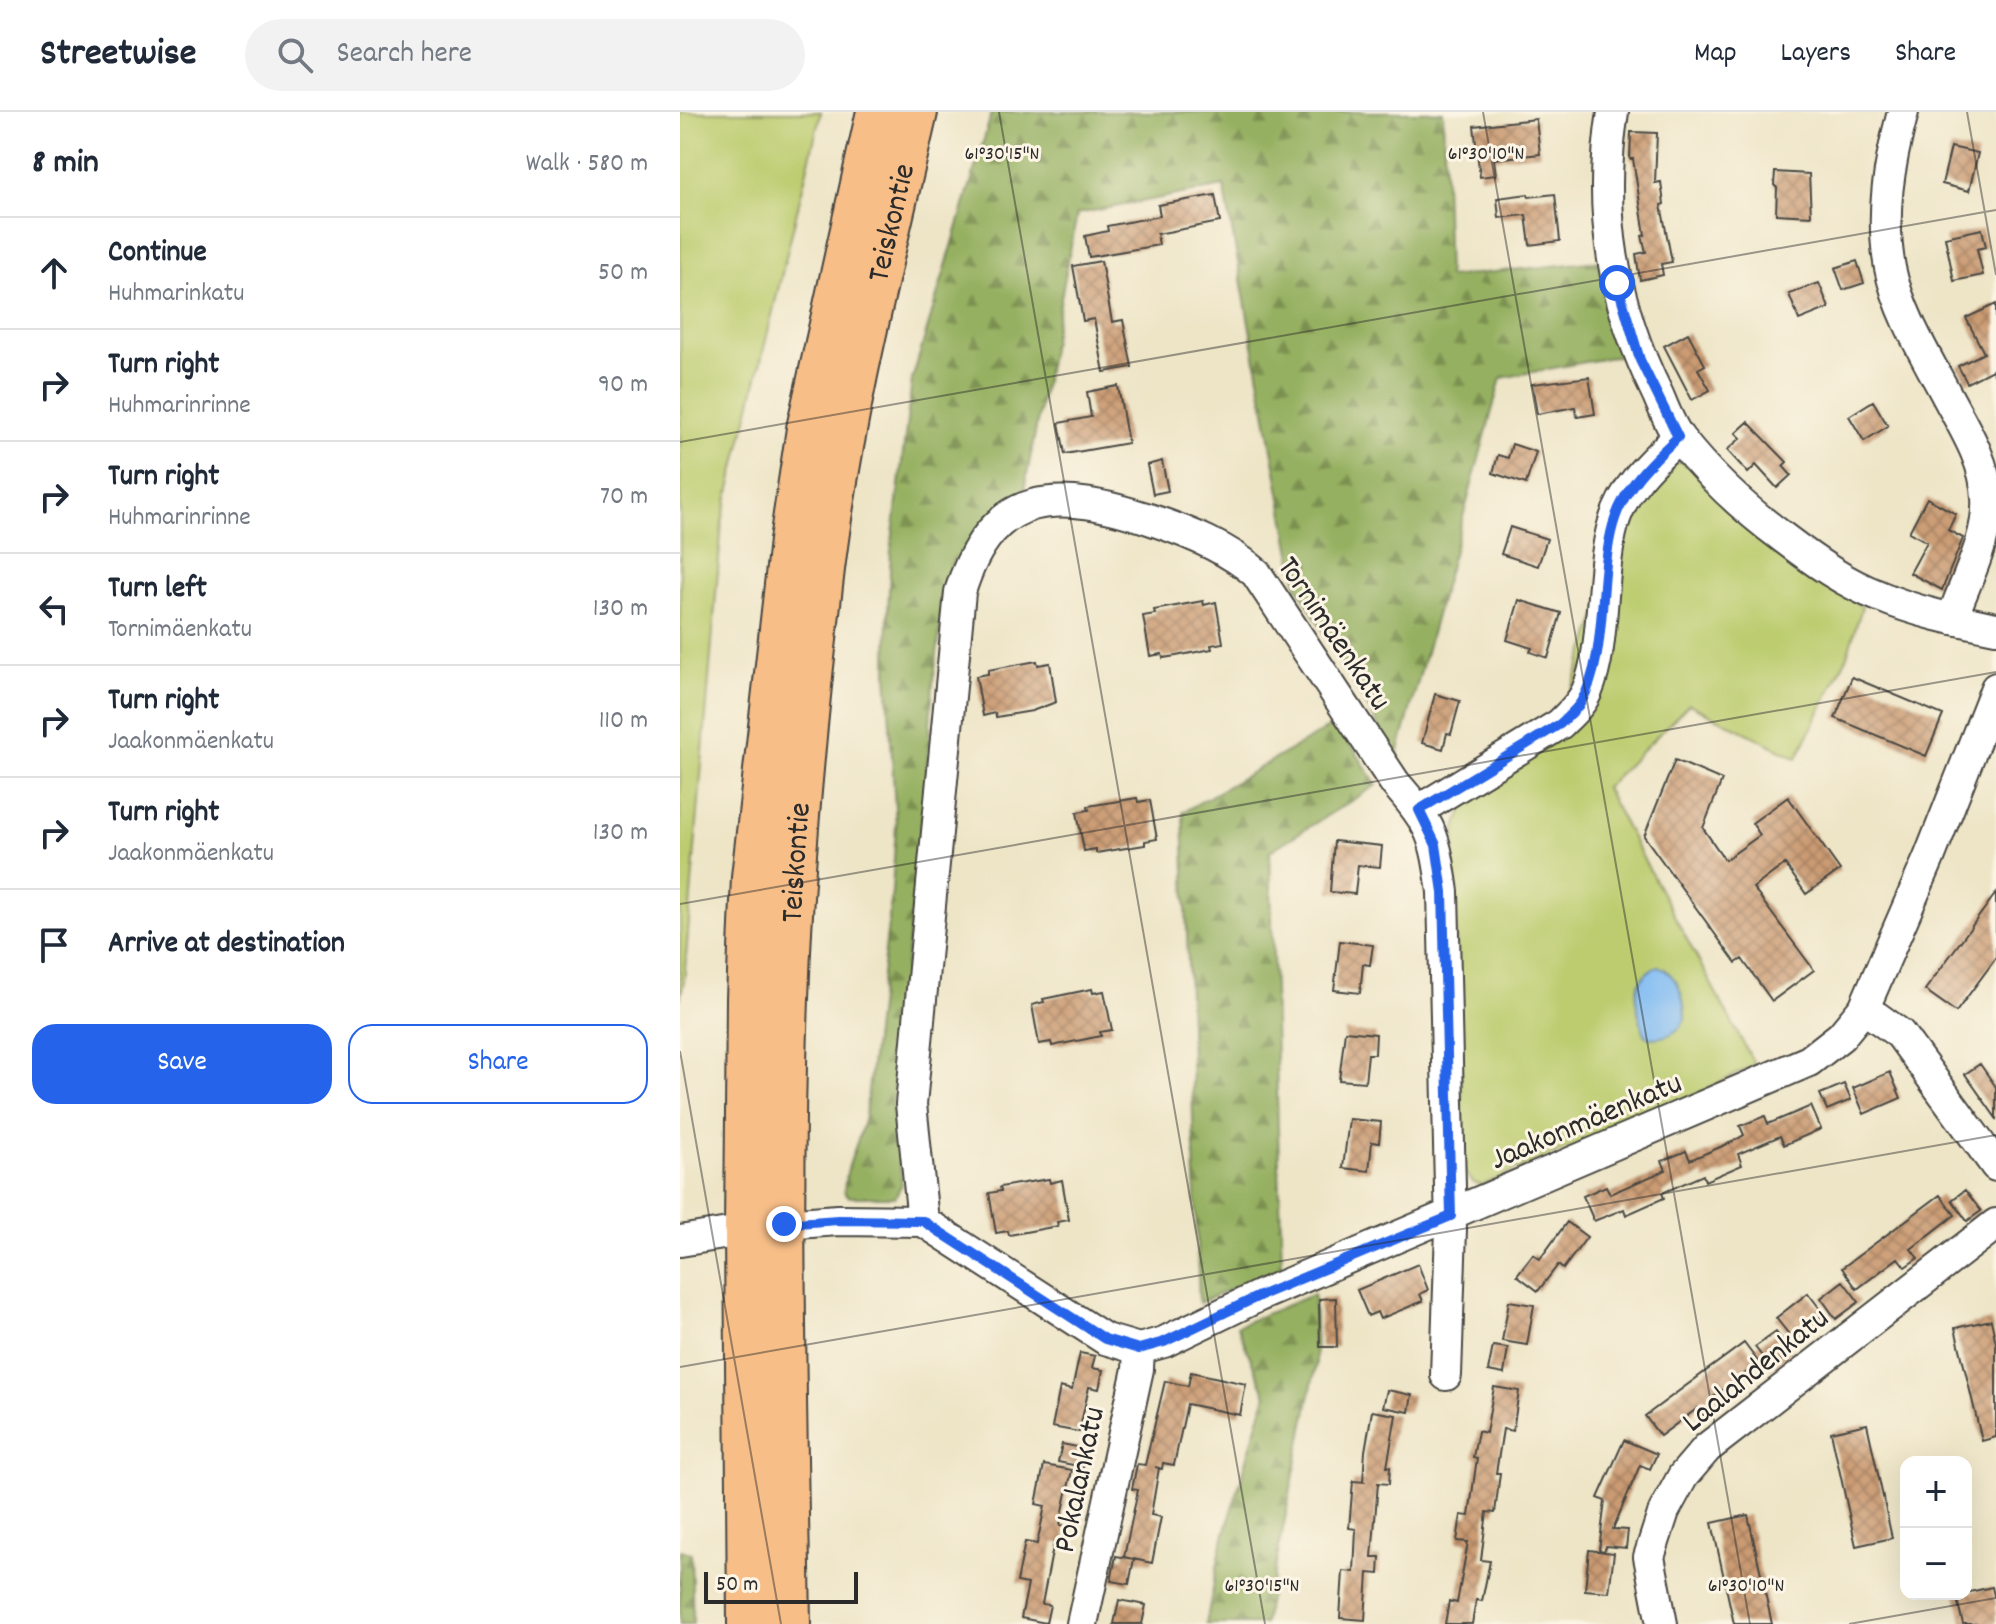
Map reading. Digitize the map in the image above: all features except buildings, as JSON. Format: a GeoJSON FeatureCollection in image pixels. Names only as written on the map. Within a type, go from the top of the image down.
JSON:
{"type":"FeatureCollection","features":[{"type":"Feature","properties":{"kind":"highway","name":"Teiskontie"},"geometry":{"type":"LineString","coordinates":[[788,1624],[782,1283],[766,1227],[753,889],[772,706],[809,429],[879,112]]}},
{"type":"Feature","properties":{"kind":"highway","name":"Teiskontie"},"geometry":{"type":"LineString","coordinates":[[750,1624],[766,1227],[786,1039],[791,898],[822,566],[843,441],[915,112]]}},
{"type":"Feature","properties":{"kind":"street"},"geometry":{"type":"LineString","coordinates":[[1613,112],[1606,162],[1608,240],[1640,360],[1678,437],[1731,493],[1817,563],[1876,595],[1952,619],[1996,628]]}},
{"type":"Feature","properties":{"kind":"street"},"geometry":{"type":"LineString","coordinates":[[1903,112],[1886,189],[1886,236],[1891,271],[1908,319],[1977,453],[1987,490],[1987,517],[1952,619]]}},
{"type":"Feature","properties":{"kind":"street"},"geometry":{"type":"LineString","coordinates":[[1419,810],[1560,724],[1579,705],[1588,688],[1595,655],[1613,523],[1642,470],[1678,437]]}},
{"type":"Feature","properties":{"kind":"street","name":"Tornimäenkatu"},"geometry":{"type":"LineString","coordinates":[[923,1221],[911,1104],[960,592],[973,557],[993,527],[1006,516],[1022,508],[1060,500],[1119,510],[1168,526],[1243,561],[1256,573],[1395,783],[1419,810],[1436,845],[1443,892],[1451,1216],[1446,1375]]}},
{"type":"Feature","properties":{"kind":"street","name":"Jaakonmäenkatu"},"geometry":{"type":"LineString","coordinates":[[1139,1349],[1164,1342],[1259,1296],[1809,1061],[1841,1036],[1864,1008],[1894,943],[1996,688]]}},
{"type":"Feature","properties":{"kind":"street"},"geometry":{"type":"LineString","coordinates":[[1864,1008],[1900,1034],[1996,1166]]}},
{"type":"Feature","properties":{"kind":"street"},"geometry":{"type":"LineString","coordinates":[[680,1241],[766,1227],[838,1220],[923,1221],[1105,1339],[1139,1349]]}},
{"type":"Feature","properties":{"kind":"street","name":"Laalahdenkatu"},"geometry":{"type":"LineString","coordinates":[[1662,1624],[1649,1557],[1664,1511],[1683,1476],[1707,1448],[1996,1224]]}},
{"type":"Feature","properties":{"kind":"street","name":"Pokalankatu"},"geometry":{"type":"LineString","coordinates":[[1082,1624],[1138,1369],[1139,1349]]}},
{"type":"Feature","properties":{"kind":"green space"},"geometry":{"type":"Polygon","coordinates":[[[680,112],[821,112],[722,522],[680,1000],[680,112]]]}},
{"type":"Feature","properties":{"kind":"green space"},"geometry":{"type":"Polygon","coordinates":[[[992,112],[1443,112],[1448,277],[1598,261],[1623,355],[1501,378],[1397,758],[1297,586],[1224,186],[1077,214],[1024,491],[946,586],[933,684],[892,1107],[902,1184],[895,1197],[850,1197],[845,1194],[845,1187],[865,1116],[892,891],[896,826],[887,673],[888,611],[891,551],[912,380],[992,112]]]}},
{"type":"Feature","properties":{"kind":"green space"},"geometry":{"type":"Polygon","coordinates":[[[1686,463],[1862,607],[1846,659],[1797,758],[1689,704],[1605,788],[1755,1065],[1699,1093],[1482,1185],[1474,1183],[1464,1172],[1454,874],[1458,820],[1476,792],[1554,741],[1619,552],[1629,513],[1666,465],[1686,463]]]}},
{"type":"Feature","properties":{"kind":"green space"},"geometry":{"type":"Polygon","coordinates":[[[1337,723],[1377,785],[1270,851],[1282,1267],[1199,1303],[1183,812],[1337,723]]]}},
{"type":"Feature","properties":{"kind":"green space"},"geometry":{"type":"Polygon","coordinates":[[[1314,1294],[1316,1364],[1264,1624],[1206,1624],[1221,1547],[1266,1395],[1237,1326],[1314,1294]]]}},
{"type":"Feature","properties":{"kind":"green space"},"geometry":{"type":"Polygon","coordinates":[[[680,1550],[691,1553],[693,1624],[680,1624],[680,1550]]]}},
{"type":"Feature","properties":{"kind":"water"},"geometry":{"type":"Polygon","coordinates":[[[1658,966],[1671,975],[1679,988],[1685,1019],[1670,1034],[1649,1038],[1645,1035],[1636,996],[1642,979],[1658,966]]]}},
{"type":"Feature","properties":{"kind":"route"},"geometry":{"type":"LineString","coordinates":[[784,1224],[838,1220],[923,1221],[1105,1339],[1139,1349],[1164,1342],[1259,1296],[1451,1216],[1443,892],[1436,845],[1419,810],[1560,724],[1579,705],[1588,688],[1613,523],[1642,470],[1678,437],[1640,360],[1617,283]]}}]}
